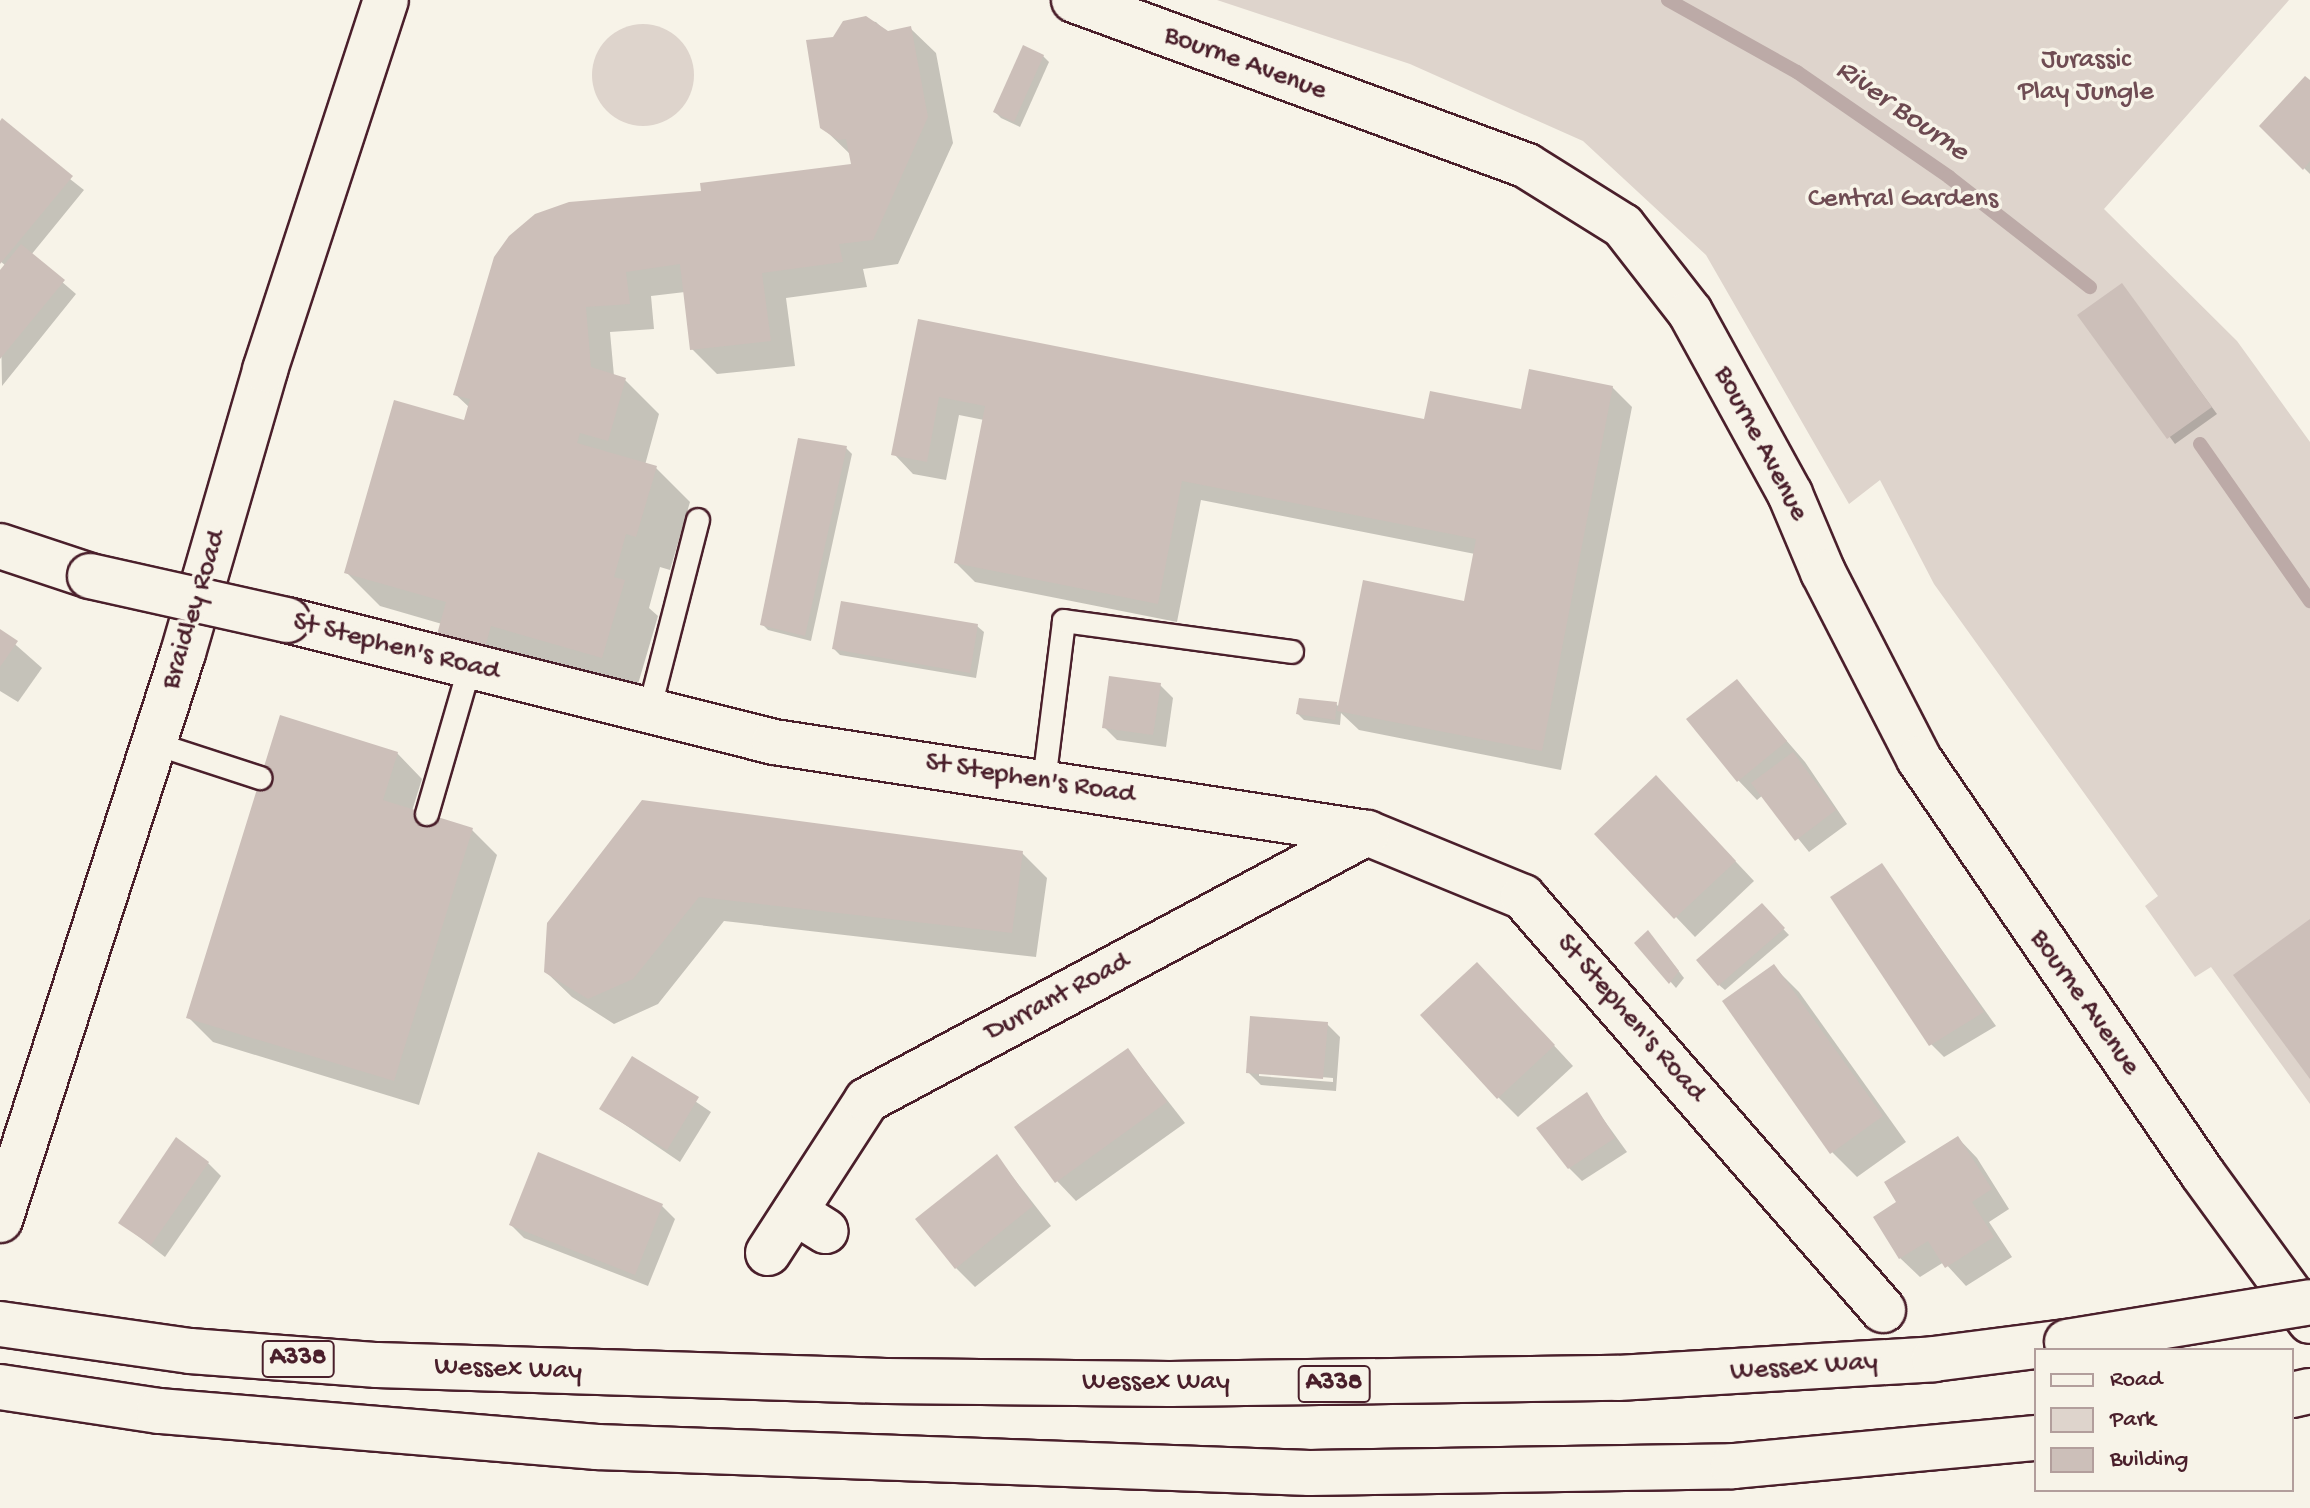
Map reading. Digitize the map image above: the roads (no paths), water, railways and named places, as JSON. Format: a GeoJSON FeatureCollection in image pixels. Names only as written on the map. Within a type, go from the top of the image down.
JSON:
{"type":"FeatureCollection","features":[{"type":"Feature","properties":{"kind":"main road","name":"Braidley Road"},"geometry":{"type":"LineString","coordinates":[[0,1220],[153,743],[265,370],[386,0]]}},
{"type":"Feature","properties":{"kind":"main road","name":"Bourne Avenue"},"geometry":{"type":"LineString","coordinates":[[1074,0],[1527,166],[1623,226],[1690,312],[1790,494],[1823,572],[1919,759],[2202,1173],[2310,1321]]}},
{"type":"Feature","properties":{"kind":"main road","name":"St Stephen's Road"},"geometry":{"type":"LineString","coordinates":[[0,546],[90,576],[287,620],[774,742],[1367,833],[1523,897],[1883,1310]]}},
{"type":"Feature","properties":{"kind":"main road","name":"Durrant Road"},"geometry":{"type":"LineString","coordinates":[[768,1253],[810,1221],[867,1100],[1367,833]]}},
{"type":"Feature","properties":{"kind":"main road","name":"Wessex Way"},"geometry":{"type":"LineString","coordinates":[[0,1324],[190,1351],[599,1373],[1375,1384],[1772,1371],[2067,1342],[2310,1302]]}},
{"type":"Feature","properties":{"kind":"main road","name":"A338"},"geometry":{"type":"LineString","coordinates":[[0,1387],[175,1413],[597,1447],[1414,1473],[1733,1466],[2034,1438]]}},
{"type":"Feature","properties":{"kind":"lane"},"geometry":{"type":"LineString","coordinates":[[649,711],[698,520]]}},
{"type":"Feature","properties":{"kind":"lane"},"geometry":{"type":"LineString","coordinates":[[1044,782],[1064,621],[1292,652]]}},
{"type":"Feature","properties":{"kind":"lane"},"geometry":{"type":"LineString","coordinates":[[427,814],[470,666]]}},
{"type":"Feature","properties":{"kind":"lane"},"geometry":{"type":"LineString","coordinates":[[153,743],[260,778]]}},
{"type":"Feature","properties":{"kind":"waterway","name":"River Bourne"},"geometry":{"type":"LineString","coordinates":[[1668,0],[1797,72],[1949,177],[2090,287]]}},
{"type":"Feature","properties":{"kind":"waterway","name":"River Bourne"},"geometry":{"type":"LineString","coordinates":[[2200,444],[2310,601]]}},
{"type":"Feature","properties":{"kind":"park label","name":"Jurassic Play Jungle"},"geometry":{"type":"Point","coordinates":[2086,77]}},
{"type":"Feature","properties":{"kind":"park label","name":"Central Gardens"},"geometry":{"type":"Point","coordinates":[1903,200]}}]}
